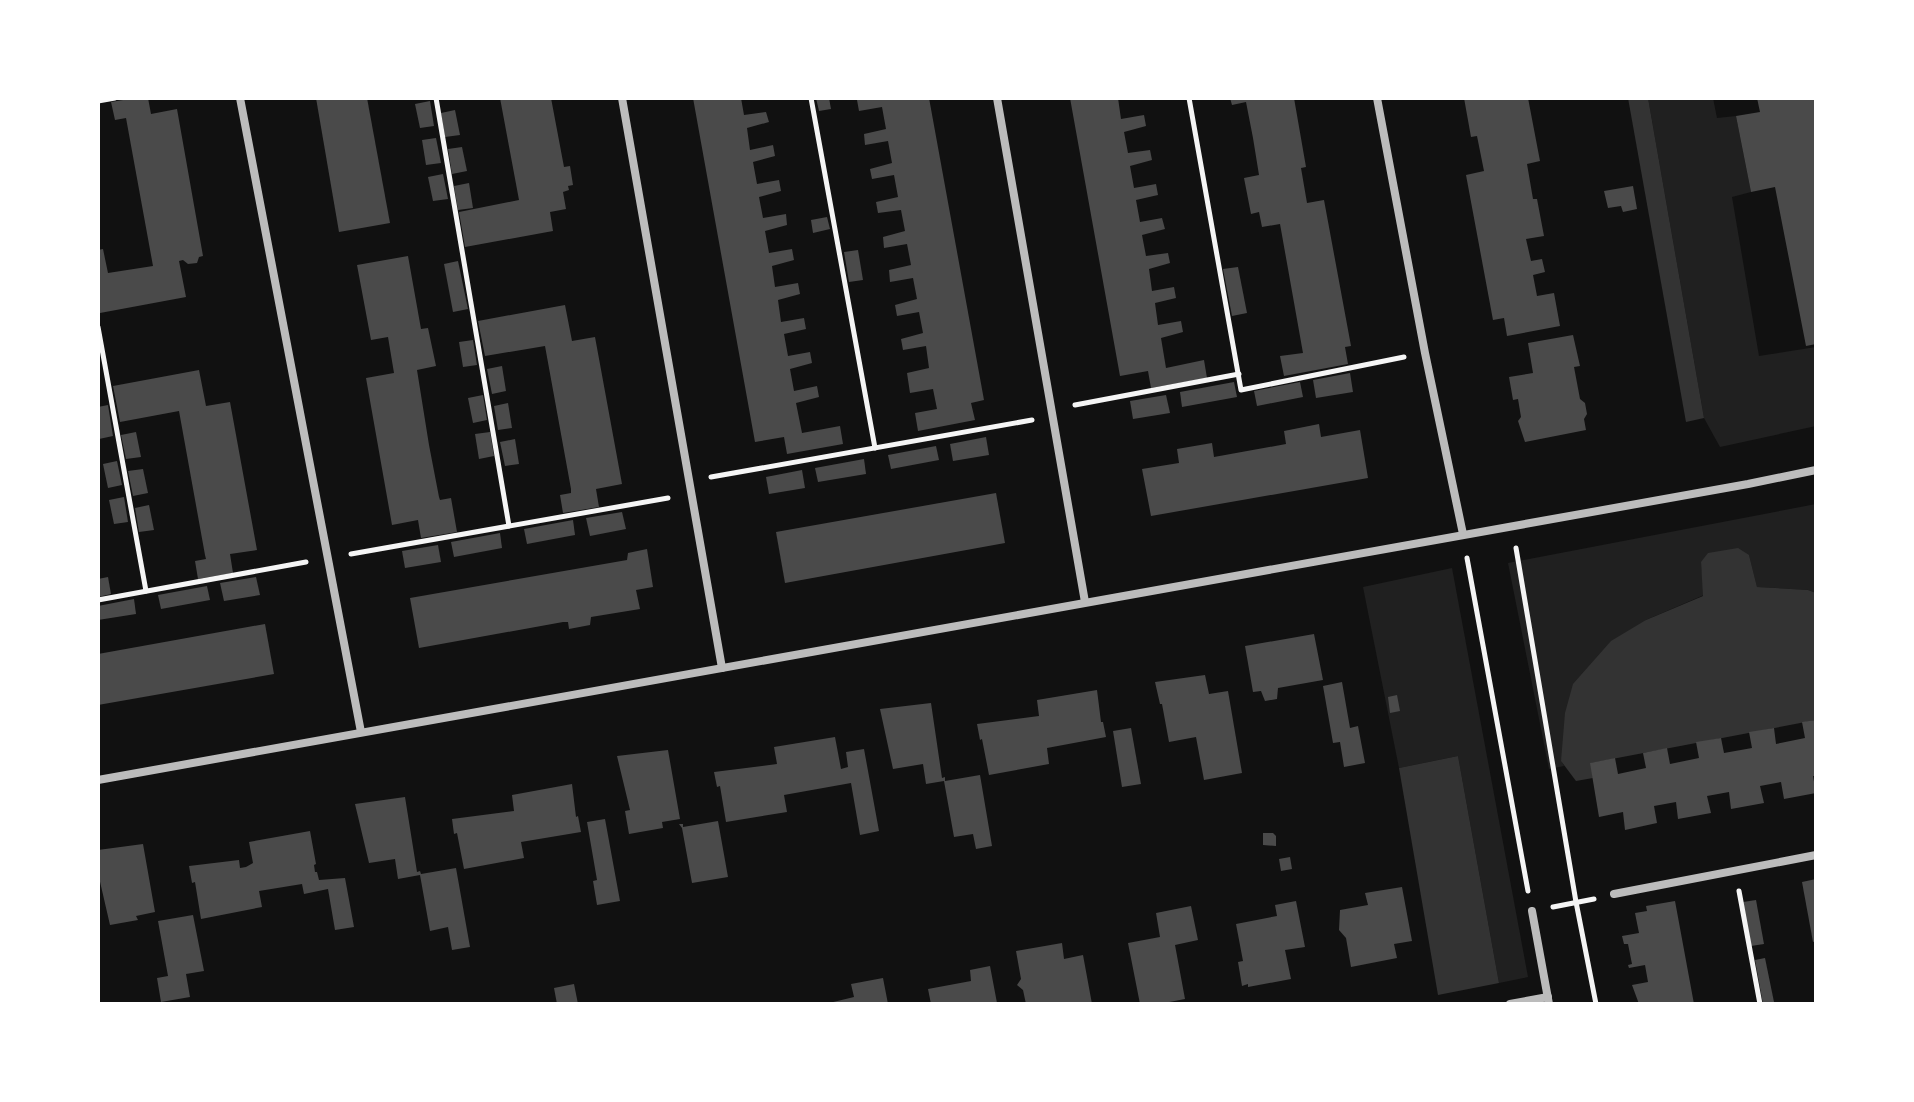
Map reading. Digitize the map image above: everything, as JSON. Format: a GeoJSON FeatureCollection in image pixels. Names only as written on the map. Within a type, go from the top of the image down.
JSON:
{"type":"FeatureCollection","features":[{"type":"Feature","properties":{"kind":"street"},"geometry":{"type":"LineString","coordinates":[[240,98],[361,732]]}},
{"type":"Feature","properties":{"kind":"street"},"geometry":{"type":"LineString","coordinates":[[622,98],[722,668]]}},
{"type":"Feature","properties":{"kind":"street"},"geometry":{"type":"LineString","coordinates":[[997,98],[1085,602]]}},
{"type":"Feature","properties":{"kind":"street"},"geometry":{"type":"LineString","coordinates":[[1377,98],[1463,534]]}},
{"type":"Feature","properties":{"kind":"street"},"geometry":{"type":"LineString","coordinates":[[98,780],[1816,470]]}},
{"type":"Feature","properties":{"kind":"street"},"geometry":{"type":"LineString","coordinates":[[1614,894],[1816,855]]}},
{"type":"Feature","properties":{"kind":"street"},"geometry":{"type":"LineString","coordinates":[[1510,1004],[1549,1000],[1532,911]]}},
{"type":"Feature","properties":{"kind":"path"},"geometry":{"type":"LineString","coordinates":[[98,101],[115,98]]}},
{"type":"Feature","properties":{"kind":"path"},"geometry":{"type":"LineString","coordinates":[[436,98],[509,526]]}},
{"type":"Feature","properties":{"kind":"path"},"geometry":{"type":"LineString","coordinates":[[811,98],[875,448]]}},
{"type":"Feature","properties":{"kind":"path"},"geometry":{"type":"LineString","coordinates":[[1189,98],[1241,390],[1425,353]]}},
{"type":"Feature","properties":{"kind":"path"},"geometry":{"type":"LineString","coordinates":[[98,327],[146,591]]}},
{"type":"Feature","properties":{"kind":"path"},"geometry":{"type":"LineString","coordinates":[[689,481],[875,448],[1239,374]]}},
{"type":"Feature","properties":{"kind":"path"},"geometry":{"type":"LineString","coordinates":[[98,600],[692,494]]}},
{"type":"Feature","properties":{"kind":"path"},"geometry":{"type":"LineString","coordinates":[[1512,525],[1596,1004]]}},
{"type":"Feature","properties":{"kind":"path"},"geometry":{"type":"LineString","coordinates":[[1463,534],[1532,911],[1614,894]]}},
{"type":"Feature","properties":{"kind":"path"},"geometry":{"type":"LineString","coordinates":[[1735,871],[1760,1004]]}},
{"type":"Feature","properties":{"kind":"shaded area"},"geometry":{"type":"Polygon","coordinates":[[[1628,98],[1648,98],[1704,418],[1686,422],[1628,98]]]}},
{"type":"Feature","properties":{"kind":"shaded area"},"geometry":{"type":"Polygon","coordinates":[[[1648,98],[1713,98],[1717,118],[1736,116],[1751,192],[1732,197],[1759,356],[1816,347],[1816,426],[1720,447],[1704,418],[1648,98]]]}},
{"type":"Feature","properties":{"kind":"shaded area"},"geometry":{"type":"Polygon","coordinates":[[[1816,504],[1816,593],[1757,587],[1749,555],[1701,562],[1704,595],[1646,620],[1561,760],[1564,766],[1549,769],[1508,563],[1816,504]]]}},
{"type":"Feature","properties":{"kind":"shaded area"},"geometry":{"type":"Polygon","coordinates":[[[1738,548],[1749,555],[1757,587],[1816,593],[1816,720],[1591,763],[1593,778],[1576,781],[1561,761],[1565,713],[1573,684],[1611,641],[1646,620],[1703,596],[1701,562],[1708,553],[1738,548]]]}},
{"type":"Feature","properties":{"kind":"shaded area"},"geometry":{"type":"Polygon","coordinates":[[[1452,568],[1528,977],[1499,983],[1458,756],[1399,768],[1363,587],[1452,568]]]}},
{"type":"Feature","properties":{"kind":"shaded area"},"geometry":{"type":"Polygon","coordinates":[[[1458,756],[1499,983],[1438,995],[1399,768],[1458,756]]]}},
{"type":"Feature","properties":{"kind":"building"},"geometry":{"type":"Polygon","coordinates":[[[148,98],[151,114],[177,109],[203,256],[197,263],[179,261],[186,297],[100,313],[98,250],[103,249],[108,273],[153,266],[126,118],[115,120],[111,102],[148,98]]]}},
{"type":"Feature","properties":{"kind":"building"},"geometry":{"type":"Polygon","coordinates":[[[316,98],[367,98],[390,223],[339,232],[316,98]]]}},
{"type":"Feature","properties":{"kind":"building"},"geometry":{"type":"Polygon","coordinates":[[[500,98],[551,98],[564,167],[570,166],[573,185],[563,192],[566,209],[550,212],[553,231],[465,247],[459,212],[519,200],[500,98]]]}},
{"type":"Feature","properties":{"kind":"building"},"geometry":{"type":"Polygon","coordinates":[[[693,98],[741,98],[744,115],[766,112],[769,122],[747,128],[750,150],[773,145],[775,156],[753,162],[757,184],[779,180],[781,191],[759,197],[763,218],[786,214],[787,225],[765,231],[769,253],[792,249],[794,260],[772,266],[775,287],[798,283],[800,294],[778,300],[781,322],[804,318],[806,329],[784,334],[788,356],[810,352],[812,363],[790,369],[794,391],[817,386],[819,397],[796,403],[802,433],[840,426],[843,444],[787,454],[784,437],[755,442],[693,98]]]}},
{"type":"Feature","properties":{"kind":"building"},"geometry":{"type":"Polygon","coordinates":[[[816,98],[829,98],[831,109],[819,111],[816,98]]]}},
{"type":"Feature","properties":{"kind":"building"},"geometry":{"type":"Polygon","coordinates":[[[929,98],[984,400],[971,403],[975,420],[918,431],[915,413],[937,409],[933,389],[910,393],[907,373],[929,368],[926,346],[903,350],[901,339],[923,333],[919,312],[897,316],[895,305],[917,299],[913,278],[890,282],[889,270],[911,265],[907,244],[884,248],[883,237],[905,231],[901,210],[878,213],[876,202],[898,197],[894,175],[872,179],[870,169],[892,163],[888,141],[865,145],[864,134],[886,129],[882,107],[859,111],[857,100],[929,98]]]}},
{"type":"Feature","properties":{"kind":"building"},"geometry":{"type":"Polygon","coordinates":[[[1070,98],[1118,98],[1121,119],[1144,115],[1146,126],[1124,132],[1128,153],[1150,150],[1152,160],[1130,166],[1134,188],[1156,184],[1158,195],[1136,200],[1140,222],[1162,218],[1165,229],[1142,235],[1146,256],[1168,253],[1170,263],[1149,269],[1152,291],[1174,287],[1176,298],[1155,303],[1158,325],[1181,321],[1183,332],[1161,338],[1166,368],[1204,360],[1207,378],[1151,388],[1148,371],[1120,376],[1070,98]]]}},
{"type":"Feature","properties":{"kind":"building"},"geometry":{"type":"Polygon","coordinates":[[[1230,98],[1294,98],[1306,167],[1301,168],[1307,203],[1324,200],[1351,346],[1345,347],[1348,364],[1284,376],[1280,356],[1303,353],[1280,224],[1262,227],[1259,212],[1251,214],[1244,178],[1259,175],[1253,138],[1246,102],[1232,105],[1230,98]]]}},
{"type":"Feature","properties":{"kind":"building"},"geometry":{"type":"Polygon","coordinates":[[[1464,98],[1528,98],[1540,161],[1527,164],[1544,236],[1526,239],[1531,261],[1542,259],[1545,272],[1533,275],[1537,296],[1554,293],[1560,326],[1507,336],[1504,318],[1493,320],[1466,175],[1484,171],[1477,136],[1471,137],[1464,98]]]}},
{"type":"Feature","properties":{"kind":"building"},"geometry":{"type":"Polygon","coordinates":[[[1757,98],[1816,98],[1816,344],[1806,346],[1775,187],[1751,192],[1736,116],[1760,112],[1757,98]]]}},
{"type":"Feature","properties":{"kind":"building"},"geometry":{"type":"Polygon","coordinates":[[[430,101],[434,126],[420,128],[415,104],[430,101]]]}},
{"type":"Feature","properties":{"kind":"building"},"geometry":{"type":"Polygon","coordinates":[[[455,110],[460,135],[445,137],[441,113],[455,110]]]}},
{"type":"Feature","properties":{"kind":"building"},"geometry":{"type":"Polygon","coordinates":[[[436,138],[441,163],[426,165],[422,140],[436,138]]]}},
{"type":"Feature","properties":{"kind":"building"},"geometry":{"type":"Polygon","coordinates":[[[462,147],[467,171],[452,174],[448,149],[462,147]]]}},
{"type":"Feature","properties":{"kind":"building"},"geometry":{"type":"Polygon","coordinates":[[[443,174],[448,199],[433,201],[428,177],[443,174]]]}},
{"type":"Feature","properties":{"kind":"building"},"geometry":{"type":"Polygon","coordinates":[[[469,183],[473,208],[458,210],[454,186],[469,183]]]}},
{"type":"Feature","properties":{"kind":"building"},"geometry":{"type":"Polygon","coordinates":[[[1633,186],[1637,209],[1623,212],[1621,206],[1608,208],[1604,191],[1633,186]]]}},
{"type":"Feature","properties":{"kind":"building"},"geometry":{"type":"Polygon","coordinates":[[[827,217],[830,229],[813,233],[811,220],[827,217]]]}},
{"type":"Feature","properties":{"kind":"building"},"geometry":{"type":"Polygon","coordinates":[[[858,250],[863,280],[849,282],[844,252],[858,250]]]}},
{"type":"Feature","properties":{"kind":"building"},"geometry":{"type":"Polygon","coordinates":[[[408,256],[421,329],[428,328],[436,366],[417,370],[429,445],[439,497],[440,500],[451,498],[457,532],[421,538],[418,520],[392,525],[366,378],[394,373],[388,337],[371,340],[357,265],[408,256]]]}},
{"type":"Feature","properties":{"kind":"building"},"geometry":{"type":"Polygon","coordinates":[[[458,261],[468,309],[453,312],[444,264],[458,261]]]}},
{"type":"Feature","properties":{"kind":"building"},"geometry":{"type":"Polygon","coordinates":[[[1238,267],[1247,313],[1232,316],[1223,269],[1238,267]]]}},
{"type":"Feature","properties":{"kind":"building"},"geometry":{"type":"Polygon","coordinates":[[[565,305],[572,341],[595,337],[622,484],[596,489],[599,507],[563,513],[560,495],[571,493],[571,489],[545,346],[485,356],[478,321],[565,305]]]}},
{"type":"Feature","properties":{"kind":"building"},"geometry":{"type":"Polygon","coordinates":[[[1573,335],[1580,366],[1574,367],[1580,399],[1585,403],[1586,430],[1525,442],[1518,421],[1521,417],[1518,399],[1513,400],[1509,377],[1533,373],[1528,343],[1573,335]]]}},
{"type":"Feature","properties":{"kind":"building"},"geometry":{"type":"Polygon","coordinates":[[[473,340],[477,365],[463,367],[459,342],[473,340]]]}},
{"type":"Feature","properties":{"kind":"building"},"geometry":{"type":"Polygon","coordinates":[[[502,366],[506,391],[492,394],[487,369],[502,366]]]}},
{"type":"Feature","properties":{"kind":"building"},"geometry":{"type":"Polygon","coordinates":[[[199,370],[206,406],[230,402],[257,550],[230,554],[233,573],[198,579],[195,561],[206,559],[179,411],[120,422],[113,386],[199,370]]]}},
{"type":"Feature","properties":{"kind":"building"},"geometry":{"type":"Polygon","coordinates":[[[1350,373],[1353,392],[1316,398],[1313,380],[1350,373]]]}},
{"type":"Feature","properties":{"kind":"building"},"geometry":{"type":"Polygon","coordinates":[[[1234,382],[1237,397],[1182,407],[1180,392],[1234,382]]]}},
{"type":"Feature","properties":{"kind":"building"},"geometry":{"type":"Polygon","coordinates":[[[1300,382],[1303,397],[1257,406],[1254,391],[1300,382]]]}},
{"type":"Feature","properties":{"kind":"building"},"geometry":{"type":"Polygon","coordinates":[[[483,395],[487,420],[473,423],[468,398],[483,395]]]}},
{"type":"Feature","properties":{"kind":"building"},"geometry":{"type":"Polygon","coordinates":[[[1166,395],[1170,413],[1133,419],[1130,401],[1166,395]]]}},
{"type":"Feature","properties":{"kind":"building"},"geometry":{"type":"Polygon","coordinates":[[[508,403],[512,428],[498,430],[494,406],[508,403]]]}},
{"type":"Feature","properties":{"kind":"building"},"geometry":{"type":"Polygon","coordinates":[[[108,405],[113,436],[99,439],[98,407],[108,405]]]}},
{"type":"Feature","properties":{"kind":"building"},"geometry":{"type":"Polygon","coordinates":[[[1319,424],[1321,437],[1360,430],[1368,478],[1151,516],[1142,469],[1179,463],[1177,449],[1212,443],[1214,457],[1286,444],[1284,431],[1319,424]]]}},
{"type":"Feature","properties":{"kind":"building"},"geometry":{"type":"Polygon","coordinates":[[[136,432],[141,457],[126,459],[121,435],[136,432]]]}},
{"type":"Feature","properties":{"kind":"building"},"geometry":{"type":"Polygon","coordinates":[[[490,432],[494,456],[479,459],[475,434],[490,432]]]}},
{"type":"Feature","properties":{"kind":"building"},"geometry":{"type":"Polygon","coordinates":[[[986,437],[989,455],[953,461],[950,444],[986,437]]]}},
{"type":"Feature","properties":{"kind":"building"},"geometry":{"type":"Polygon","coordinates":[[[515,439],[519,464],[505,466],[500,442],[515,439]]]}},
{"type":"Feature","properties":{"kind":"building"},"geometry":{"type":"Polygon","coordinates":[[[936,446],[939,460],[891,469],[888,455],[936,446]]]}},
{"type":"Feature","properties":{"kind":"building"},"geometry":{"type":"Polygon","coordinates":[[[864,459],[866,474],[818,482],[815,468],[864,459]]]}},
{"type":"Feature","properties":{"kind":"building"},"geometry":{"type":"Polygon","coordinates":[[[117,461],[122,485],[108,488],[103,464],[117,461]]]}},
{"type":"Feature","properties":{"kind":"building"},"geometry":{"type":"Polygon","coordinates":[[[143,469],[148,493],[133,496],[128,471],[143,469]]]}},
{"type":"Feature","properties":{"kind":"building"},"geometry":{"type":"Polygon","coordinates":[[[802,470],[805,488],[769,494],[766,477],[802,470]]]}},
{"type":"Feature","properties":{"kind":"building"},"geometry":{"type":"Polygon","coordinates":[[[996,493],[1005,543],[785,583],[776,532],[996,493]]]}},
{"type":"Feature","properties":{"kind":"building"},"geometry":{"type":"Polygon","coordinates":[[[124,497],[128,522],[114,524],[109,500],[124,497]]]}},
{"type":"Feature","properties":{"kind":"building"},"geometry":{"type":"Polygon","coordinates":[[[149,505],[154,530],[139,532],[135,508],[149,505]]]}},
{"type":"Feature","properties":{"kind":"building"},"geometry":{"type":"Polygon","coordinates":[[[622,512],[626,529],[590,536],[586,518],[622,512]]]}},
{"type":"Feature","properties":{"kind":"building"},"geometry":{"type":"Polygon","coordinates":[[[573,520],[575,535],[527,544],[524,529],[573,520]]]}},
{"type":"Feature","properties":{"kind":"building"},"geometry":{"type":"Polygon","coordinates":[[[500,533],[502,548],[454,557],[451,542],[500,533]]]}},
{"type":"Feature","properties":{"kind":"building"},"geometry":{"type":"Polygon","coordinates":[[[438,545],[441,562],[405,568],[402,551],[438,545]]]}},
{"type":"Feature","properties":{"kind":"building"},"geometry":{"type":"Polygon","coordinates":[[[647,549],[653,587],[636,590],[640,609],[591,617],[590,625],[569,629],[568,622],[563,622],[419,648],[410,598],[627,560],[628,553],[647,549]]]}},
{"type":"Feature","properties":{"kind":"building"},"geometry":{"type":"Polygon","coordinates":[[[108,577],[111,594],[98,597],[98,579],[108,577]]]}},
{"type":"Feature","properties":{"kind":"building"},"geometry":{"type":"Polygon","coordinates":[[[256,577],[260,595],[224,601],[220,583],[256,577]]]}},
{"type":"Feature","properties":{"kind":"building"},"geometry":{"type":"Polygon","coordinates":[[[207,586],[210,600],[161,609],[158,595],[207,586]]]}},
{"type":"Feature","properties":{"kind":"building"},"geometry":{"type":"Polygon","coordinates":[[[134,599],[136,614],[98,620],[98,606],[134,599]]]}},
{"type":"Feature","properties":{"kind":"building"},"geometry":{"type":"Polygon","coordinates":[[[265,624],[274,674],[98,705],[98,654],[265,624]]]}},
{"type":"Feature","properties":{"kind":"building"},"geometry":{"type":"Polygon","coordinates":[[[1314,634],[1323,680],[1278,688],[1277,699],[1265,701],[1261,691],[1253,692],[1245,646],[1314,634]]]}},
{"type":"Feature","properties":{"kind":"building"},"geometry":{"type":"Polygon","coordinates":[[[1205,675],[1209,694],[1228,691],[1242,773],[1204,780],[1196,737],[1169,742],[1155,682],[1205,675]]]}},
{"type":"Feature","properties":{"kind":"building"},"geometry":{"type":"Polygon","coordinates":[[[1342,682],[1350,728],[1358,726],[1365,763],[1344,767],[1340,742],[1333,743],[1323,686],[1342,682]]]}},
{"type":"Feature","properties":{"kind":"building"},"geometry":{"type":"Polygon","coordinates":[[[1097,690],[1106,737],[1047,748],[1049,764],[989,775],[977,724],[1039,716],[1037,700],[1097,690]]]}},
{"type":"Feature","properties":{"kind":"building"},"geometry":{"type":"Polygon","coordinates":[[[1397,695],[1400,711],[1390,713],[1388,697],[1397,695]]]}},
{"type":"Feature","properties":{"kind":"building"},"geometry":{"type":"Polygon","coordinates":[[[931,703],[942,778],[945,777],[945,781],[980,775],[992,846],[976,849],[973,834],[954,837],[944,781],[926,784],[923,764],[893,769],[880,709],[931,703]]]}},
{"type":"Feature","properties":{"kind":"building"},"geometry":{"type":"Polygon","coordinates":[[[1816,720],[1816,776],[1813,776],[1816,793],[1784,799],[1781,782],[1760,786],[1764,803],[1731,809],[1729,792],[1707,796],[1711,813],[1678,819],[1676,802],[1654,806],[1657,823],[1625,830],[1623,812],[1599,817],[1590,763],[1615,758],[1618,774],[1646,768],[1643,753],[1667,748],[1670,764],[1699,758],[1696,742],[1721,738],[1724,753],[1752,748],[1749,732],[1774,728],[1776,744],[1805,738],[1802,722],[1816,720]]]}},
{"type":"Feature","properties":{"kind":"building"},"geometry":{"type":"Polygon","coordinates":[[[1131,728],[1141,784],[1122,787],[1113,731],[1131,728]]]}},
{"type":"Feature","properties":{"kind":"building"},"geometry":{"type":"Polygon","coordinates":[[[835,737],[841,769],[848,767],[846,752],[864,749],[879,831],[860,835],[851,783],[784,795],[787,812],[726,822],[720,786],[717,787],[714,772],[777,764],[774,747],[835,737]]]}},
{"type":"Feature","properties":{"kind":"building"},"geometry":{"type":"Polygon","coordinates":[[[668,750],[680,819],[662,822],[663,828],[629,834],[625,811],[630,810],[617,756],[668,750]]]}},
{"type":"Feature","properties":{"kind":"building"},"geometry":{"type":"Polygon","coordinates":[[[572,784],[581,832],[521,842],[524,858],[464,869],[452,819],[514,811],[512,795],[572,784]]]}},
{"type":"Feature","properties":{"kind":"building"},"geometry":{"type":"Polygon","coordinates":[[[405,797],[417,872],[456,868],[470,947],[452,950],[448,927],[430,931],[420,875],[398,879],[395,859],[369,863],[355,804],[405,797]]]}},
{"type":"Feature","properties":{"kind":"building"},"geometry":{"type":"Polygon","coordinates":[[[605,819],[620,901],[597,905],[593,881],[597,880],[587,822],[605,819]]]}},
{"type":"Feature","properties":{"kind":"building"},"geometry":{"type":"Polygon","coordinates":[[[718,821],[728,877],[692,883],[679,824],[683,827],[718,821]]]}},
{"type":"Feature","properties":{"kind":"building"},"geometry":{"type":"Polygon","coordinates":[[[310,831],[315,872],[319,880],[345,878],[354,927],[335,930],[328,889],[304,894],[302,884],[259,891],[262,907],[201,919],[189,866],[239,860],[240,868],[246,867],[253,863],[249,842],[310,831]]]}},
{"type":"Feature","properties":{"kind":"building"},"geometry":{"type":"Polygon","coordinates":[[[1263,833],[1276,836],[1276,846],[1263,845],[1263,833]]]}},
{"type":"Feature","properties":{"kind":"building"},"geometry":{"type":"Polygon","coordinates":[[[143,844],[155,912],[136,916],[138,920],[110,925],[98,873],[98,850],[143,844]]]}},
{"type":"Feature","properties":{"kind":"building"},"geometry":{"type":"Polygon","coordinates":[[[1290,857],[1292,869],[1281,871],[1279,859],[1290,857]]]}},
{"type":"Feature","properties":{"kind":"building"},"geometry":{"type":"Polygon","coordinates":[[[1816,879],[1816,941],[1813,942],[1802,882],[1816,879]]]}},
{"type":"Feature","properties":{"kind":"building"},"geometry":{"type":"Polygon","coordinates":[[[1402,887],[1412,941],[1394,944],[1397,958],[1351,967],[1346,938],[1339,930],[1340,910],[1368,905],[1365,893],[1402,887]]]}},
{"type":"Feature","properties":{"kind":"building"},"geometry":{"type":"Polygon","coordinates":[[[1756,900],[1764,944],[1751,946],[1743,902],[1756,900]]]}},
{"type":"Feature","properties":{"kind":"building"},"geometry":{"type":"Polygon","coordinates":[[[1296,901],[1305,947],[1285,950],[1291,979],[1242,986],[1238,962],[1243,961],[1236,924],[1277,916],[1275,905],[1296,901]]]}},
{"type":"Feature","properties":{"kind":"building"},"geometry":{"type":"Polygon","coordinates":[[[1675,901],[1694,1004],[1639,1004],[1632,985],[1648,982],[1645,965],[1629,968],[1628,965],[1632,964],[1628,944],[1624,944],[1622,936],[1639,933],[1635,913],[1647,911],[1646,906],[1675,901]]]}},
{"type":"Feature","properties":{"kind":"building"},"geometry":{"type":"Polygon","coordinates":[[[1191,906],[1198,940],[1175,945],[1185,999],[1140,1004],[1128,943],[1160,937],[1156,913],[1191,906]]]}},
{"type":"Feature","properties":{"kind":"building"},"geometry":{"type":"Polygon","coordinates":[[[193,915],[204,971],[186,974],[190,997],[161,1002],[157,978],[168,976],[158,921],[193,915]]]}},
{"type":"Feature","properties":{"kind":"building"},"geometry":{"type":"Polygon","coordinates":[[[1062,943],[1064,959],[1083,955],[1092,1004],[1026,1004],[1023,990],[1017,985],[1021,979],[1016,951],[1062,943]]]}},
{"type":"Feature","properties":{"kind":"building"},"geometry":{"type":"Polygon","coordinates":[[[1765,958],[1774,1002],[1763,1004],[1755,960],[1765,958]]]}},
{"type":"Feature","properties":{"kind":"building"},"geometry":{"type":"Polygon","coordinates":[[[990,966],[997,1003],[931,1004],[928,989],[971,981],[970,970],[990,966]]]}},
{"type":"Feature","properties":{"kind":"building"},"geometry":{"type":"Polygon","coordinates":[[[883,978],[888,1004],[825,1004],[854,997],[851,984],[883,978]]]}},
{"type":"Feature","properties":{"kind":"building"},"geometry":{"type":"Polygon","coordinates":[[[574,984],[578,1004],[557,1004],[554,988],[574,984]]]}}]}
